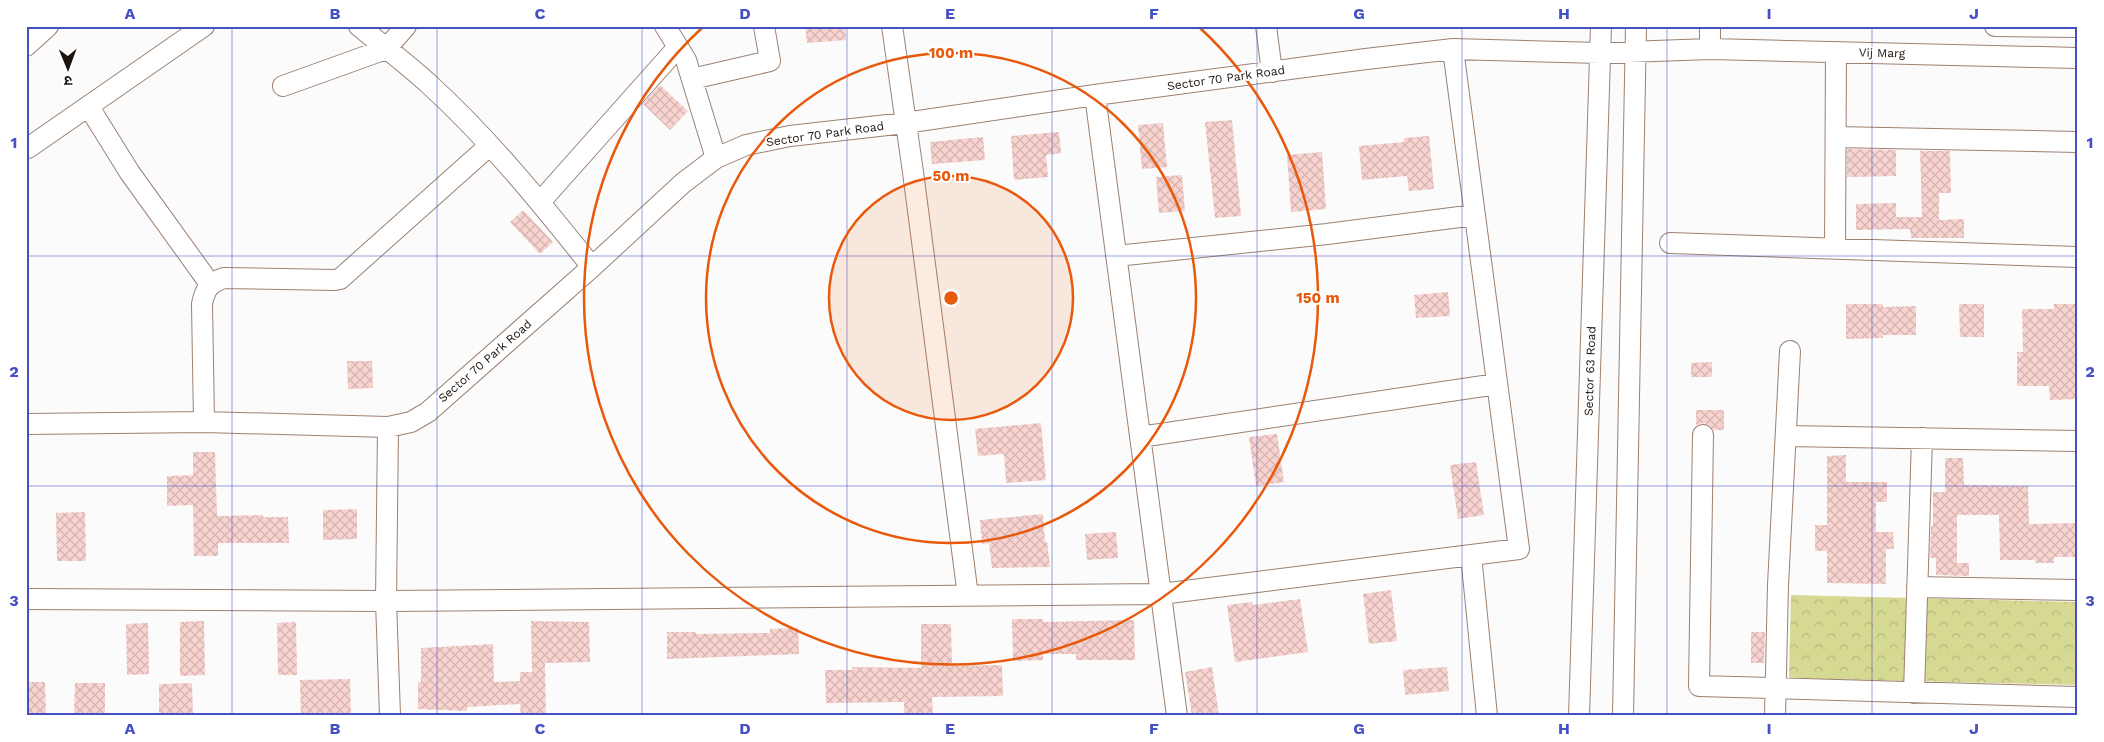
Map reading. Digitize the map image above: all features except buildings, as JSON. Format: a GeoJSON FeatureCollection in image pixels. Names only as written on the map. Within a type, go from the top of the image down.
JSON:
{"type":"FeatureCollection","features":[{"type":"Feature","properties":{"kind":"street"},"geometry":{"type":"LineString","coordinates":[[26,46],[48,26]]}},
{"type":"Feature","properties":{"kind":"street"},"geometry":{"type":"LineString","coordinates":[[26,146],[28,148],[89,107],[204,26]]}},
{"type":"Feature","properties":{"kind":"street"},"geometry":{"type":"LineString","coordinates":[[359,26],[430,85],[526,184],[592,267]]}},
{"type":"Feature","properties":{"kind":"street"},"geometry":{"type":"LineString","coordinates":[[283,86],[386,49],[406,26]]}},
{"type":"Feature","properties":{"kind":"street"},"geometry":{"type":"LineString","coordinates":[[666,26],[686,60],[716,158]]}},
{"type":"Feature","properties":{"kind":"street"},"geometry":{"type":"LineString","coordinates":[[692,78],[770,61],[764,26]]}},
{"type":"Feature","properties":{"kind":"street"},"geometry":{"type":"LineString","coordinates":[[892,26],[968,596]]}},
{"type":"Feature","properties":{"kind":"street"},"geometry":{"type":"LineString","coordinates":[[1266,26],[1272,72]]}},
{"type":"Feature","properties":{"kind":"street","name":"Sector 63 Road"},"geometry":{"type":"LineString","coordinates":[[1579,716],[1601,26]]}},
{"type":"Feature","properties":{"kind":"street"},"geometry":{"type":"LineString","coordinates":[[1623,716],[1636,26]]}},
{"type":"Feature","properties":{"kind":"street"},"geometry":{"type":"LineString","coordinates":[[1710,26],[1710,49]]}},
{"type":"Feature","properties":{"kind":"street"},"geometry":{"type":"LineString","coordinates":[[1995,26],[2078,27]]}},
{"type":"Feature","properties":{"kind":"street"},"geometry":{"type":"LineString","coordinates":[[540,202],[678,46]]}},
{"type":"Feature","properties":{"kind":"street"},"geometry":{"type":"LineString","coordinates":[[26,599],[386,601],[1161,594],[1519,549],[1453,49]]}},
{"type":"Feature","properties":{"kind":"street","name":"Sector 70 Park Road"},"geometry":{"type":"LineString","coordinates":[[26,424],[204,422],[388,427],[411,422],[428,412],[592,267],[683,183],[716,158],[746,145],[790,136],[905,123],[1094,95],[1453,49],[1600,53],[1635,51]]}},
{"type":"Feature","properties":{"kind":"street","name":"Vij Marg"},"geometry":{"type":"LineString","coordinates":[[1635,51],[1710,49],[2078,58]]}},
{"type":"Feature","properties":{"kind":"street"},"geometry":{"type":"LineString","coordinates":[[1835,248],[1836,52]]}},
{"type":"Feature","properties":{"kind":"street"},"geometry":{"type":"LineString","coordinates":[[1094,95],[1177,716]]}},
{"type":"Feature","properties":{"kind":"street"},"geometry":{"type":"LineString","coordinates":[[89,107],[130,173],[210,284]]}},
{"type":"Feature","properties":{"kind":"street"},"geometry":{"type":"LineString","coordinates":[[1836,137],[2078,142]]}},
{"type":"Feature","properties":{"kind":"street"},"geometry":{"type":"LineString","coordinates":[[204,422],[202,304],[204,291],[210,284],[224,278],[340,279],[489,146]]}},
{"type":"Feature","properties":{"kind":"street"},"geometry":{"type":"LineString","coordinates":[[1116,256],[1327,234],[1475,215]]}},
{"type":"Feature","properties":{"kind":"street"},"geometry":{"type":"LineString","coordinates":[[1670,243],[2078,257]]}},
{"type":"Feature","properties":{"kind":"street"},"geometry":{"type":"LineString","coordinates":[[1775,716],[1790,351]]}},
{"type":"Feature","properties":{"kind":"street"},"geometry":{"type":"LineString","coordinates":[[1140,438],[1498,384]]}},
{"type":"Feature","properties":{"kind":"street"},"geometry":{"type":"LineString","coordinates":[[388,427],[386,601],[390,716]]}},
{"type":"Feature","properties":{"kind":"street"},"geometry":{"type":"LineString","coordinates":[[1703,435],[1699,686],[2078,697]]}},
{"type":"Feature","properties":{"kind":"street"},"geometry":{"type":"LineString","coordinates":[[1786,436],[2078,441]]}},
{"type":"Feature","properties":{"kind":"street"},"geometry":{"type":"LineString","coordinates":[[1914,692],[1922,438]]}},
{"type":"Feature","properties":{"kind":"street"},"geometry":{"type":"LineString","coordinates":[[1471,555],[1487,716]]}},
{"type":"Feature","properties":{"kind":"street"},"geometry":{"type":"LineString","coordinates":[[1917,587],[2078,590]]}},
{"type":"Feature","properties":{"kind":"green space"},"geometry":{"type":"Polygon","coordinates":[[[1791,595],[2078,602],[2078,685],[1789,678],[1791,595]]]}}]}
